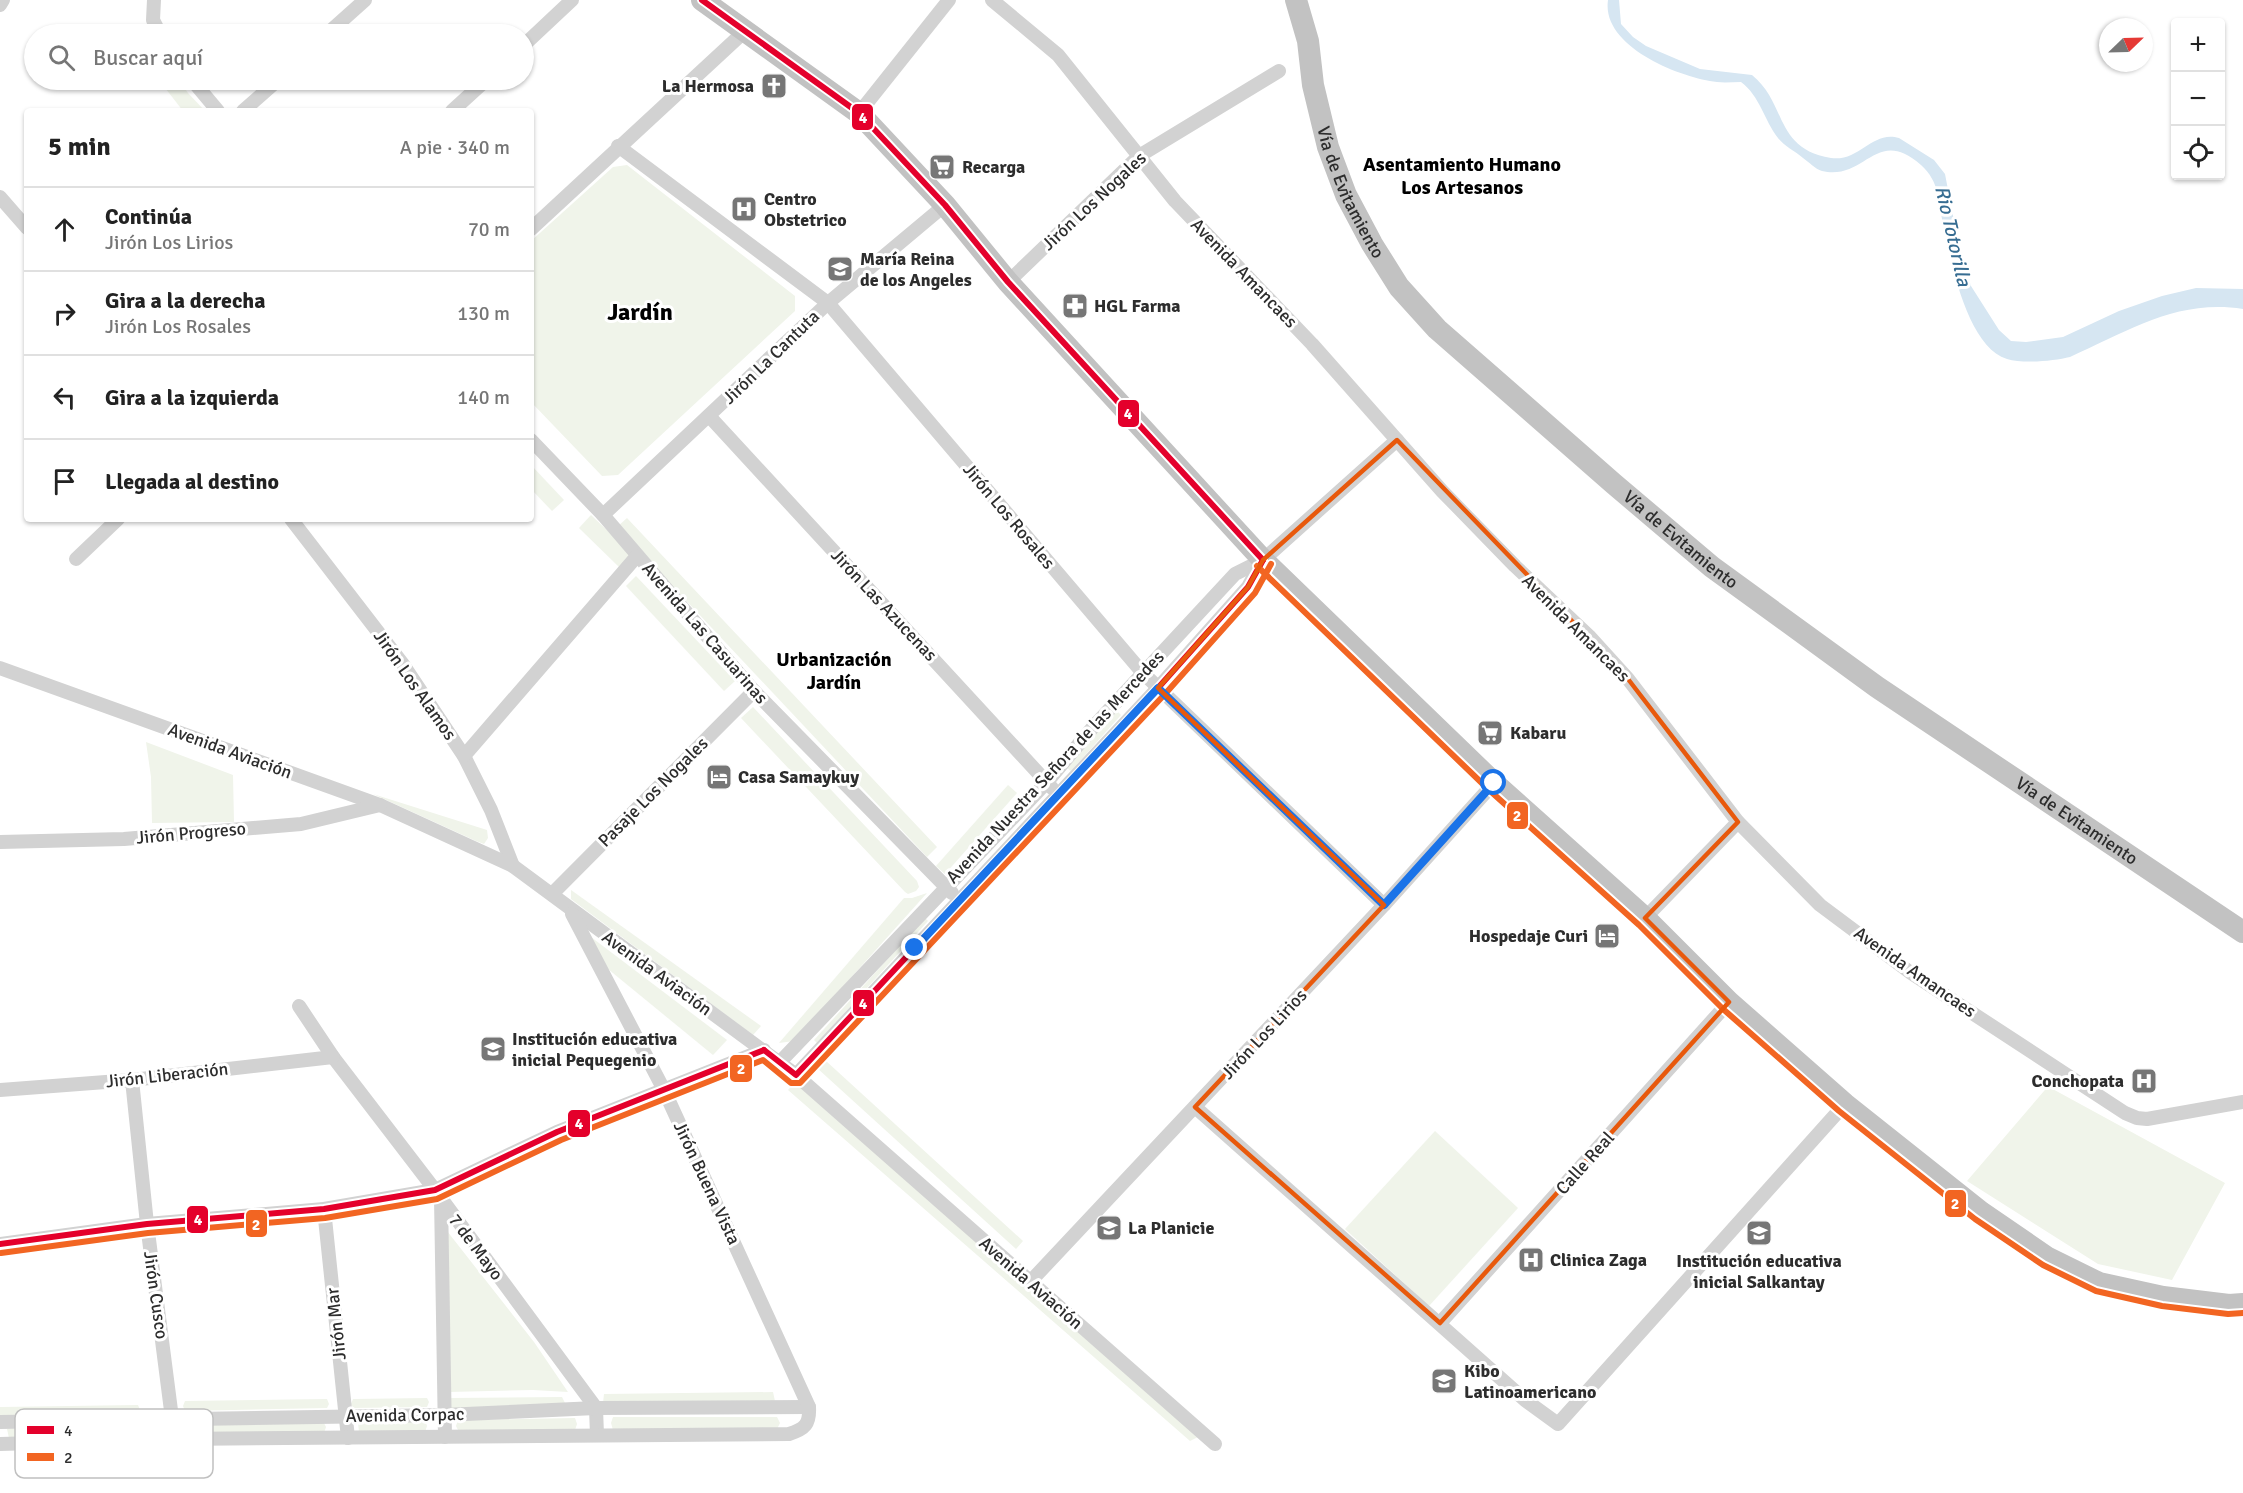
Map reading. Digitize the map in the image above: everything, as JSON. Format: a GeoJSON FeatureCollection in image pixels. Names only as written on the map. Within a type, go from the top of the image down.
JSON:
{"type":"FeatureCollection","features":[{"type":"Feature","properties":{"kind":"highway"},"geometry":{"type":"LineString","coordinates":[[702,0],[859,113],[945,204],[1008,282],[1263,560],[1494,783],[1645,918],[1729,1002],[1845,1104],[1981,1212],[2058,1263],[2099,1283],[2163,1297],[2229,1305],[2243,1304]]}},
{"type":"Feature","properties":{"kind":"highway","name":"Vía de Evitamiento"},"geometry":{"type":"LineString","coordinates":[[1296,0],[1308,42],[1313,85],[1328,147],[1346,195],[1372,244],[1400,287],[1437,329],[1712,567],[1877,687],[2243,932]]}},
{"type":"Feature","properties":{"kind":"street"},"geometry":{"type":"LineString","coordinates":[[0,5],[3,0]]}},
{"type":"Feature","properties":{"kind":"street"},"geometry":{"type":"LineString","coordinates":[[154,0],[153,20],[155,24]]}},
{"type":"Feature","properties":{"kind":"street"},"geometry":{"type":"LineString","coordinates":[[338,24],[365,0]]}},
{"type":"Feature","properties":{"kind":"street"},"geometry":{"type":"LineString","coordinates":[[534,36],[572,0]]}},
{"type":"Feature","properties":{"kind":"street"},"geometry":{"type":"LineString","coordinates":[[859,113],[949,0]]}},
{"type":"Feature","properties":{"kind":"street","name":"Avenida Amancaes"},"geometry":{"type":"LineString","coordinates":[[992,0],[1058,56],[1175,201],[1312,344],[1442,491],[1515,566],[1589,636],[1628,679],[1738,822],[1820,905],[1911,973],[2125,1113],[2147,1119],[2243,1102]]}},
{"type":"Feature","properties":{"kind":"street"},"geometry":{"type":"LineString","coordinates":[[534,226],[745,31]]}},
{"type":"Feature","properties":{"kind":"street","name":"Jirón Los Nogales"},"geometry":{"type":"LineString","coordinates":[[1008,282],[1139,156],[1279,71]]}},
{"type":"Feature","properties":{"kind":"street"},"geometry":{"type":"LineString","coordinates":[[200,90],[215,108]]}},
{"type":"Feature","properties":{"kind":"street"},"geometry":{"type":"LineString","coordinates":[[246,108],[267,90]]}},
{"type":"Feature","properties":{"kind":"street"},"geometry":{"type":"LineString","coordinates":[[455,108],[475,90]]}},
{"type":"Feature","properties":{"kind":"street","name":"Jirón Los Rosales"},"geometry":{"type":"LineString","coordinates":[[618,147],[828,303],[1142,672],[1384,905]]}},
{"type":"Feature","properties":{"kind":"street"},"geometry":{"type":"LineString","coordinates":[[0,197],[24,225]]}},
{"type":"Feature","properties":{"kind":"street","name":"Jirón La Cantuta"},"geometry":{"type":"LineString","coordinates":[[603,515],[710,417],[828,303],[945,204]]}},
{"type":"Feature","properties":{"kind":"street","name":"Jirón Las Azucenas"},"geometry":{"type":"LineString","coordinates":[[710,417],[1058,794]]}},
{"type":"Feature","properties":{"kind":"street","name":"Avenida Nuestra Señora de las Mercedes"},"geometry":{"type":"LineString","coordinates":[[780,1062],[1047,782],[1142,672],[1235,574],[1263,560],[1397,440]]}},
{"type":"Feature","properties":{"kind":"street","name":"Avenida Las Casuarinas"},"geometry":{"type":"LineString","coordinates":[[534,443],[603,515],[754,691],[960,900]]}},
{"type":"Feature","properties":{"kind":"street"},"geometry":{"type":"LineString","coordinates":[[76,559],[115,522]]}},
{"type":"Feature","properties":{"kind":"street","name":"Jirón Los Alamos"},"geometry":{"type":"LineString","coordinates":[[293,522],[402,663],[464,756],[491,810],[513,866]]}},
{"type":"Feature","properties":{"kind":"street"},"geometry":{"type":"LineString","coordinates":[[464,756],[637,556]]}},
{"type":"Feature","properties":{"kind":"street","name":"Avenida Nuestra Señora de las Mercedes"},"geometry":{"type":"LineString","coordinates":[[796,1075],[1158,688],[1248,587],[1263,560]]}},
{"type":"Feature","properties":{"kind":"street","name":"Avenida Aviación"},"geometry":{"type":"LineString","coordinates":[[0,668],[380,805],[513,866],[796,1075],[1215,1444]]}},
{"type":"Feature","properties":{"kind":"street","name":"Pasaje Los Nogales"},"geometry":{"type":"LineString","coordinates":[[552,894],[754,691]]}},
{"type":"Feature","properties":{"kind":"street","name":"Jirón Los Lirios"},"geometry":{"type":"LineString","coordinates":[[1030,1282],[1384,905],[1494,783]]}},
{"type":"Feature","properties":{"kind":"street","name":"Jirón Progreso"},"geometry":{"type":"LineString","coordinates":[[0,842],[124,839],[301,824],[380,805]]}},
{"type":"Feature","properties":{"kind":"street"},"geometry":{"type":"LineString","coordinates":[[1645,918],[1738,822]]}},
{"type":"Feature","properties":{"kind":"street","name":"Jirón Buena Vista"},"geometry":{"type":"LineString","coordinates":[[570,909],[664,1090],[809,1407]]}},
{"type":"Feature","properties":{"kind":"street","name":"Calle Real"},"geometry":{"type":"LineString","coordinates":[[1440,1323],[1729,1002]]}},
{"type":"Feature","properties":{"kind":"street","name":"7 de Mayo"},"geometry":{"type":"LineString","coordinates":[[299,1006],[333,1057],[438,1194],[596,1408]]}},
{"type":"Feature","properties":{"kind":"street"},"geometry":{"type":"LineString","coordinates":[[0,1244],[147,1224],[324,1209],[438,1194],[546,1137],[764,1050]]}},
{"type":"Feature","properties":{"kind":"street","name":"Jirón Liberación"},"geometry":{"type":"LineString","coordinates":[[0,1090],[132,1080],[333,1057]]}},
{"type":"Feature","properties":{"kind":"street","name":"Jirón Cusco"},"geometry":{"type":"LineString","coordinates":[[132,1080],[147,1224],[171,1409]]}},
{"type":"Feature","properties":{"kind":"street"},"geometry":{"type":"LineString","coordinates":[[1195,1107],[1525,1400],[1558,1424],[1845,1104]]}},
{"type":"Feature","properties":{"kind":"street"},"geometry":{"type":"LineString","coordinates":[[438,1194],[446,1437]]}},
{"type":"Feature","properties":{"kind":"street","name":"Jirón Mar"},"geometry":{"type":"LineString","coordinates":[[324,1209],[348,1438]]}},
{"type":"Feature","properties":{"kind":"street","name":"Avenida Corpac"},"geometry":{"type":"LineString","coordinates":[[213,1418],[444,1415],[596,1408],[809,1407],[810,1418],[804,1428],[789,1434],[213,1439]]}},
{"type":"Feature","properties":{"kind":"street"},"geometry":{"type":"LineString","coordinates":[[596,1408],[597,1435]]}},
{"type":"Feature","properties":{"kind":"street","name":"Avenida Corpac"},"geometry":{"type":"LineString","coordinates":[[0,1422],[15,1422]]}},
{"type":"Feature","properties":{"kind":"street","name":"Avenida Corpac"},"geometry":{"type":"LineString","coordinates":[[0,1444],[15,1444]]}},
{"type":"Feature","properties":{"kind":"highlighted area"},"geometry":{"type":"Polygon","coordinates":[[[1397,440],[1628,679],[1738,822],[1645,918],[1729,1002],[1440,1323],[1195,1107],[1384,905],[1158,688],[1248,587],[1263,560],[1397,440]]]}},
{"type":"Feature","properties":{"kind":"shaded area"},"geometry":{"type":"Polygon","coordinates":[[[167,90],[186,90],[202,108],[181,108],[167,90]]]}},
{"type":"Feature","properties":{"kind":"shaded area"},"geometry":{"type":"Polygon","coordinates":[[[627,165],[795,296],[795,311],[618,475],[602,476],[534,405],[534,238],[613,167],[627,165]]]}},
{"type":"Feature","properties":{"kind":"shaded area"},"geometry":{"type":"Polygon","coordinates":[[[534,468],[564,500],[552,511],[534,492],[534,468]]]}},
{"type":"Feature","properties":{"kind":"shaded area"},"geometry":{"type":"Polygon","coordinates":[[[591,515],[632,554],[619,567],[579,528],[591,515]]]}},
{"type":"Feature","properties":{"kind":"shaded area"},"geometry":{"type":"Polygon","coordinates":[[[627,518],[937,847],[927,857],[617,527],[627,518]]]}},
{"type":"Feature","properties":{"kind":"shaded area"},"geometry":{"type":"Polygon","coordinates":[[[636,576],[735,681],[724,691],[626,586],[636,576]]]}},
{"type":"Feature","properties":{"kind":"shaded area"},"geometry":{"type":"Polygon","coordinates":[[[753,707],[917,881],[919,887],[916,891],[908,894],[905,892],[741,718],[753,707]]]}},
{"type":"Feature","properties":{"kind":"shaded area"},"geometry":{"type":"Polygon","coordinates":[[[1116,710],[1121,715],[1071,771],[1067,768],[1116,710]]]}},
{"type":"Feature","properties":{"kind":"shaded area"},"geometry":{"type":"Polygon","coordinates":[[[146,742],[233,775],[234,822],[152,823],[151,777],[146,742]]]}},
{"type":"Feature","properties":{"kind":"shaded area"},"geometry":{"type":"Polygon","coordinates":[[[1008,785],[1017,793],[945,874],[936,866],[1008,785]]]}},
{"type":"Feature","properties":{"kind":"shaded area"},"geometry":{"type":"Polygon","coordinates":[[[373,794],[487,830],[488,838],[484,844],[476,841],[373,794]]]}},
{"type":"Feature","properties":{"kind":"shaded area"},"geometry":{"type":"Polygon","coordinates":[[[571,890],[761,1026],[753,1035],[571,899],[571,890]]]}},
{"type":"Feature","properties":{"kind":"shaded area"},"geometry":{"type":"Polygon","coordinates":[[[927,893],[794,1041],[779,1043],[904,898],[927,893]]]}},
{"type":"Feature","properties":{"kind":"shaded area"},"geometry":{"type":"Polygon","coordinates":[[[925,918],[928,921],[817,1043],[814,1040],[925,918]]]}},
{"type":"Feature","properties":{"kind":"shaded area"},"geometry":{"type":"Polygon","coordinates":[[[587,934],[727,1040],[713,1055],[608,969],[587,934]]]}},
{"type":"Feature","properties":{"kind":"shaded area"},"geometry":{"type":"Polygon","coordinates":[[[814,1050],[1023,1241],[1016,1249],[806,1058],[814,1050]]]}},
{"type":"Feature","properties":{"kind":"shaded area"},"geometry":{"type":"Polygon","coordinates":[[[795,1082],[1198,1437],[1190,1441],[788,1090],[795,1082]]]}},
{"type":"Feature","properties":{"kind":"shaded area"},"geometry":{"type":"Polygon","coordinates":[[[2050,1084],[2049,1087],[2225,1183],[2172,1280],[2098,1264],[1967,1181],[2050,1084]]]}},
{"type":"Feature","properties":{"kind":"shaded area"},"geometry":{"type":"Polygon","coordinates":[[[1435,1131],[1518,1208],[1429,1306],[1345,1229],[1435,1131]]]}},
{"type":"Feature","properties":{"kind":"shaded area"},"geometry":{"type":"Polygon","coordinates":[[[440,1222],[534,1342],[568,1392],[533,1390],[449,1392],[440,1222]]]}},
{"type":"Feature","properties":{"kind":"shaded area"},"geometry":{"type":"Polygon","coordinates":[[[773,1392],[775,1401],[603,1403],[604,1394],[773,1392]]]}},
{"type":"Feature","properties":{"kind":"shaded area"},"geometry":{"type":"Polygon","coordinates":[[[562,1397],[565,1403],[449,1410],[449,1398],[562,1397]]]}},
{"type":"Feature","properties":{"kind":"shaded area"},"geometry":{"type":"Polygon","coordinates":[[[427,1398],[429,1402],[427,1407],[353,1408],[351,1404],[353,1399],[427,1398]]]}},
{"type":"Feature","properties":{"kind":"shaded area"},"geometry":{"type":"Polygon","coordinates":[[[327,1399],[329,1404],[327,1408],[213,1410],[184,1409],[185,1401],[327,1399]]]}},
{"type":"Feature","properties":{"kind":"shaded area"},"geometry":{"type":"Polygon","coordinates":[[[138,1405],[140,1409],[15,1409],[15,1417],[0,1417],[0,1407],[138,1405]]]}},
{"type":"Feature","properties":{"kind":"shaded area"},"geometry":{"type":"Polygon","coordinates":[[[613,1417],[777,1417],[780,1423],[777,1429],[613,1430],[611,1423],[613,1417]]]}},
{"type":"Feature","properties":{"kind":"shaded area"},"geometry":{"type":"Polygon","coordinates":[[[575,1418],[577,1424],[575,1430],[459,1432],[456,1426],[458,1420],[575,1418]]]}},
{"type":"Feature","properties":{"kind":"shaded area"},"geometry":{"type":"Polygon","coordinates":[[[425,1420],[427,1426],[425,1432],[359,1432],[358,1423],[425,1420]]]}},
{"type":"Feature","properties":{"kind":"shaded area"},"geometry":{"type":"Polygon","coordinates":[[[323,1421],[326,1427],[324,1433],[213,1432],[213,1423],[323,1421]]]}},
{"type":"Feature","properties":{"kind":"shaded area"},"geometry":{"type":"Polygon","coordinates":[[[7,1429],[15,1429],[15,1438],[9,1438],[7,1429]]]}},
{"type":"Feature","properties":{"kind":"water","name":"Rio Totorilla"},"geometry":{"type":"Polygon","coordinates":[[[1608,0],[1619,0],[1621,24],[1633,37],[1646,46],[1700,69],[1752,75],[1763,86],[1790,135],[1813,153],[1841,158],[1881,138],[1890,137],[1899,138],[1934,160],[1945,174],[1955,226],[1971,286],[1999,330],[2011,341],[2026,342],[2063,337],[2119,311],[2162,296],[2196,288],[2243,289],[2243,309],[2219,307],[2174,313],[2133,328],[2070,357],[2030,362],[2007,359],[1993,351],[1981,338],[1971,320],[1950,258],[1935,185],[1921,165],[1906,154],[1893,150],[1882,152],[1850,169],[1837,172],[1819,170],[1780,141],[1753,94],[1741,82],[1717,82],[1684,74],[1665,67],[1630,46],[1617,32],[1609,17],[1608,0]]]}},
{"type":"Feature","properties":{"kind":"transit line","name":"4"},"geometry":{"type":"LineString","coordinates":[[702,0],[859,113],[945,205],[1008,282],[1263,560]]}},
{"type":"Feature","properties":{"kind":"transit line","name":"4"},"geometry":{"type":"LineString","coordinates":[[764,1050],[796,1075],[1158,688],[1248,587],[1263,560]]}},
{"type":"Feature","properties":{"kind":"transit line","name":"2"},"geometry":{"type":"LineString","coordinates":[[1,1253],[148,1233],[325,1218],[437,1199],[561,1140],[763,1060],[791,1083],[800,1083],[1165,694],[1255,593],[1271,564]]}},
{"type":"Feature","properties":{"kind":"transit line","name":"2"},"geometry":{"type":"LineString","coordinates":[[1257,566],[1488,789],[1639,925],[1723,1009],[1839,1111],[1975,1219],[2043,1265],[2096,1291],[2162,1306],[2228,1314],[2243,1313]]}},
{"type":"Feature","properties":{"kind":"transit line","name":"4"},"geometry":{"type":"LineString","coordinates":[[0,1244],[147,1224],[324,1209],[435,1190],[557,1132],[764,1050]]}},
{"type":"Feature","properties":{"kind":"place","name":"La Hermosa"},"geometry":{"type":"Point","coordinates":[774,86]}},
{"type":"Feature","properties":{"kind":"place","name":"Recarga"},"geometry":{"type":"Point","coordinates":[942,167]}},
{"type":"Feature","properties":{"kind":"place","name":"Centro Obstetrico"},"geometry":{"type":"Point","coordinates":[744,209]}},
{"type":"Feature","properties":{"kind":"place","name":"María Reina de los Angeles"},"geometry":{"type":"Point","coordinates":[840,269]}},
{"type":"Feature","properties":{"kind":"place","name":"HGL Farma"},"geometry":{"type":"Point","coordinates":[1075,306]}},
{"type":"Feature","properties":{"kind":"place","name":"Kabaru"},"geometry":{"type":"Point","coordinates":[1490,733]}},
{"type":"Feature","properties":{"kind":"place","name":"Casa Samaykuy"},"geometry":{"type":"Point","coordinates":[719,777]}},
{"type":"Feature","properties":{"kind":"place","name":"Hospedaje Curi"},"geometry":{"type":"Point","coordinates":[1607,936]}},
{"type":"Feature","properties":{"kind":"place","name":"Institución educativa inicial Pequegenio"},"geometry":{"type":"Point","coordinates":[493,1049]}},
{"type":"Feature","properties":{"kind":"place","name":"Conchopata"},"geometry":{"type":"Point","coordinates":[2144,1081]}},
{"type":"Feature","properties":{"kind":"place","name":"La Planicie"},"geometry":{"type":"Point","coordinates":[1109,1228]}},
{"type":"Feature","properties":{"kind":"place","name":"Institución educativa inicial Salkantay"},"geometry":{"type":"Point","coordinates":[1759,1233]}},
{"type":"Feature","properties":{"kind":"place","name":"Clinica Zaga"},"geometry":{"type":"Point","coordinates":[1531,1260]}},
{"type":"Feature","properties":{"kind":"place","name":"Kibo Latinoamericano"},"geometry":{"type":"Point","coordinates":[1444,1381]}},
{"type":"Feature","properties":{"kind":"district","name":"Asentamiento Humano Los Artesanos"},"geometry":{"type":"Point","coordinates":[1462,176]}},
{"type":"Feature","properties":{"kind":"district","name":"Jardín"},"geometry":{"type":"Point","coordinates":[640,312]}},
{"type":"Feature","properties":{"kind":"district","name":"Urbanización Jardín"},"geometry":{"type":"Point","coordinates":[834,670]}},
{"type":"Feature","properties":{"kind":"route"},"geometry":{"type":"LineString","coordinates":[[915,948],[1158,688],[1384,905],[1494,783]]}}]}
